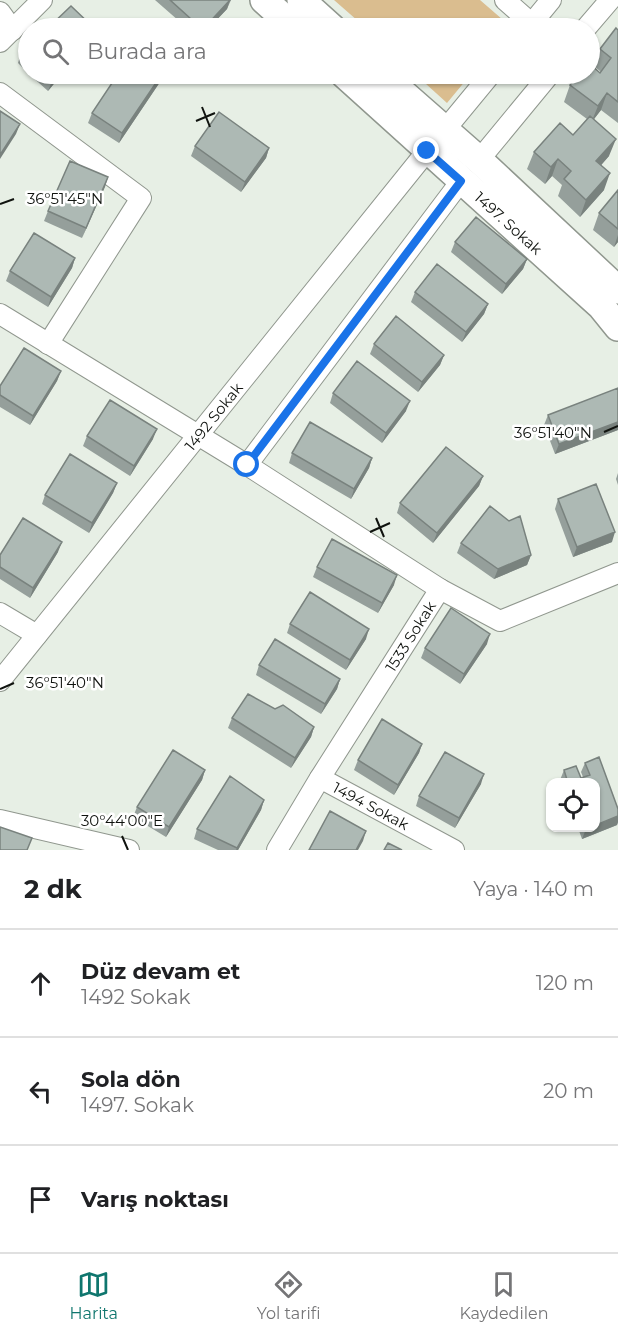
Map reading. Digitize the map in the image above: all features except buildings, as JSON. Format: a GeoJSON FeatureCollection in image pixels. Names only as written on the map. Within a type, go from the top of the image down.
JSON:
{"type":"FeatureCollection","features":[{"type":"Feature","properties":{"kind":"street"},"geometry":{"type":"LineString","coordinates":[[24,18],[42,0]]}},
{"type":"Feature","properties":{"kind":"street"},"geometry":{"type":"LineString","coordinates":[[264,0],[284,18]]}},
{"type":"Feature","properties":{"kind":"street"},"geometry":{"type":"LineString","coordinates":[[301,0],[321,18]]}},
{"type":"Feature","properties":{"kind":"street"},"geometry":{"type":"LineString","coordinates":[[505,0],[522,18]]}},
{"type":"Feature","properties":{"kind":"street"},"geometry":{"type":"LineString","coordinates":[[536,18],[551,0]]}},
{"type":"Feature","properties":{"kind":"street"},"geometry":{"type":"LineString","coordinates":[[595,18],[610,0]]}},
{"type":"Feature","properties":{"kind":"street"},"geometry":{"type":"LineString","coordinates":[[0,12],[6,36]]}},
{"type":"Feature","properties":{"kind":"street"},"geometry":{"type":"LineString","coordinates":[[6,36],[18,24]]}},
{"type":"Feature","properties":{"kind":"street","name":"1497. Sokak"},"geometry":{"type":"LineString","coordinates":[[358,84],[435,141],[479,160],[618,290]]}},
{"type":"Feature","properties":{"kind":"street","name":"1497. Sokak"},"geometry":{"type":"LineString","coordinates":[[389,84],[435,141],[461,181],[601,306],[618,327]]}},
{"type":"Feature","properties":{"kind":"street","name":"1492 Sokak"},"geometry":{"type":"LineString","coordinates":[[0,681],[483,84]]}},
{"type":"Feature","properties":{"kind":"street"},"geometry":{"type":"LineString","coordinates":[[247,465],[461,181],[542,84]]}},
{"type":"Feature","properties":{"kind":"street"},"geometry":{"type":"LineString","coordinates":[[0,93],[141,198],[48,344]]}},
{"type":"Feature","properties":{"kind":"street"},"geometry":{"type":"LineString","coordinates":[[0,314],[247,465],[440,589]]}},
{"type":"Feature","properties":{"kind":"street","name":"1533 Sokak"},"geometry":{"type":"LineString","coordinates":[[278,850],[320,778],[440,589],[500,621],[618,573]]}},
{"type":"Feature","properties":{"kind":"street"},"geometry":{"type":"LineString","coordinates":[[0,613],[37,635]]}},
{"type":"Feature","properties":{"kind":"street","name":"1494 Sokak"},"geometry":{"type":"LineString","coordinates":[[320,778],[454,850]]}},
{"type":"Feature","properties":{"kind":"street"},"geometry":{"type":"LineString","coordinates":[[0,820],[129,850]]}},
{"type":"Feature","properties":{"kind":"shaded area"},"geometry":{"type":"Polygon","coordinates":[[[334,0],[480,0],[501,18],[355,18],[334,0]]]}},
{"type":"Feature","properties":{"kind":"shaded area"},"geometry":{"type":"Polygon","coordinates":[[[426,84],[463,84],[447,103],[426,84]]]}},
{"type":"Feature","properties":{"kind":"route"},"geometry":{"type":"LineString","coordinates":[[247,465],[461,181],[427,151]]}}]}
